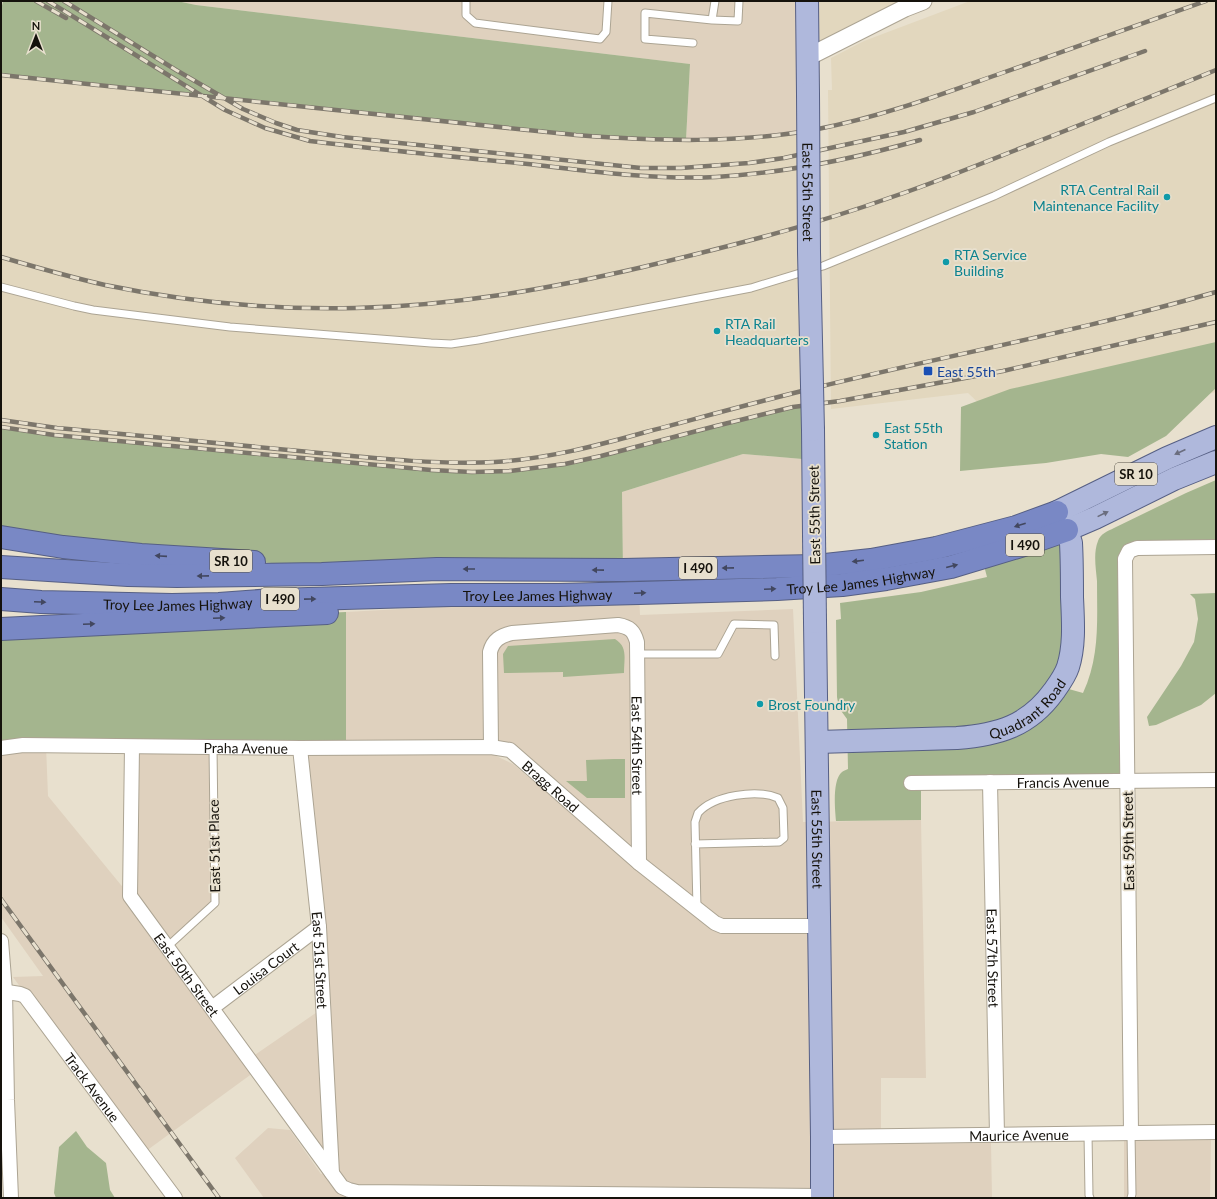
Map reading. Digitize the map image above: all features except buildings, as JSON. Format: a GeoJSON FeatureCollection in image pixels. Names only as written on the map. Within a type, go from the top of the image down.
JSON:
{"type":"FeatureCollection","features":[{"type":"Feature","properties":{"kind":"highway","name":"Troy Lee James Highway"},"geometry":{"type":"LineString","coordinates":[[1,567],[128,575],[177,576],[322,574],[438,569],[623,570],[829,565],[896,556],[936,548],[1016,527],[1062,521]]}},
{"type":"Feature","properties":{"kind":"highway","name":"Troy Lee James Highway"},"geometry":{"type":"LineString","coordinates":[[1,599],[41,602],[219,604],[273,600],[451,595],[559,595],[777,589],[842,585],[951,567],[1024,545],[1062,521]]}},
{"type":"Feature","properties":{"kind":"highway","name":"SR 10"},"geometry":{"type":"LineString","coordinates":[[1,537],[63,547],[155,556],[289,564],[438,569]]}},
{"type":"Feature","properties":{"kind":"highway"},"geometry":{"type":"LineString","coordinates":[[1,629],[438,607],[559,595]]}},
{"type":"Feature","properties":{"kind":"highway"},"geometry":{"type":"LineString","coordinates":[[1,633],[50,626]]}},
{"type":"Feature","properties":{"kind":"main road","name":"East 55th Street"},"geometry":{"type":"LineString","coordinates":[[808,1],[809,252],[813,430],[822,1197]]}},
{"type":"Feature","properties":{"kind":"main road","name":"SR 10"},"geometry":{"type":"LineString","coordinates":[[1062,521],[1167,458],[1216,437]]}},
{"type":"Feature","properties":{"kind":"main road","name":"SR 10"},"geometry":{"type":"LineString","coordinates":[[1062,521],[1115,508],[1174,479],[1216,462]]}},
{"type":"Feature","properties":{"kind":"main road","name":"Quadrant Road"},"geometry":{"type":"LineString","coordinates":[[817,742],[979,736],[1007,730],[1033,714],[1058,686],[1068,667],[1072,649],[1073,623],[1071,549],[1062,521]]}},
{"type":"Feature","properties":{"kind":"street"},"geometry":{"type":"LineString","coordinates":[[808,57],[905,8],[923,1]]}},
{"type":"Feature","properties":{"kind":"street","name":"East 59th Street"},"geometry":{"type":"LineString","coordinates":[[1131,1133],[1125,556],[1129,551],[1137,548],[1216,548]]}},
{"type":"Feature","properties":{"kind":"street","name":"East 54th Street"},"geometry":{"type":"LineString","coordinates":[[491,747],[490,652],[492,644],[501,636],[512,633],[618,625],[630,628],[634,633],[637,642],[639,863]]}},
{"type":"Feature","properties":{"kind":"street","name":"Praha Avenue"},"geometry":{"type":"LineString","coordinates":[[1,748],[22,745],[132,748],[491,747]]}},
{"type":"Feature","properties":{"kind":"street","name":"Bragg Road"},"geometry":{"type":"LineString","coordinates":[[491,747],[510,750],[639,863],[714,923],[722,926],[819,926]]}},
{"type":"Feature","properties":{"kind":"street","name":"East 50th Street"},"geometry":{"type":"LineString","coordinates":[[132,748],[130,896],[342,1187],[357,1192],[822,1197]]}},
{"type":"Feature","properties":{"kind":"street","name":"East 51st Street"},"geometry":{"type":"LineString","coordinates":[[300,748],[319,927],[332,1173]]}},
{"type":"Feature","properties":{"kind":"street","name":"Francis Avenue"},"geometry":{"type":"LineString","coordinates":[[911,783],[1216,780]]}},
{"type":"Feature","properties":{"kind":"street","name":"East 57th Street"},"geometry":{"type":"LineString","coordinates":[[990,782],[997,1135]]}},
{"type":"Feature","properties":{"kind":"street","name":"Louisa Court"},"geometry":{"type":"LineString","coordinates":[[212,1008],[319,927]]}},
{"type":"Feature","properties":{"kind":"street"},"geometry":{"type":"LineString","coordinates":[[1,941],[4,1100],[11,1198]]}},
{"type":"Feature","properties":{"kind":"street","name":"Track Avenue"},"geometry":{"type":"LineString","coordinates":[[3,991],[25,996],[175,1198]]}},
{"type":"Feature","properties":{"kind":"street","name":"Maurice Avenue"},"geometry":{"type":"LineString","coordinates":[[822,1137],[1216,1132]]}},
{"type":"Feature","properties":{"kind":"lane"},"geometry":{"type":"LineString","coordinates":[[466,1],[466,16],[474,23],[600,39],[606,32],[608,1]]}},
{"type":"Feature","properties":{"kind":"lane"},"geometry":{"type":"LineString","coordinates":[[712,20],[715,1]]}},
{"type":"Feature","properties":{"kind":"lane"},"geometry":{"type":"LineString","coordinates":[[693,43],[645,39],[645,13],[712,20],[738,21],[739,1]]}},
{"type":"Feature","properties":{"kind":"lane"},"geometry":{"type":"LineString","coordinates":[[1,287],[93,310],[230,327],[431,343],[451,344],[478,340],[750,288],[812,270],[994,196],[1108,142],[1216,98]]}},
{"type":"Feature","properties":{"kind":"lane"},"geometry":{"type":"LineString","coordinates":[[637,654],[718,654],[734,624],[774,626],[775,656]]}},
{"type":"Feature","properties":{"kind":"lane","name":"East 51st Place"},"geometry":{"type":"LineString","coordinates":[[167,947],[215,903],[213,748]]}},
{"type":"Feature","properties":{"kind":"lane"},"geometry":{"type":"LineString","coordinates":[[696,844],[779,842],[784,838],[783,808],[778,798],[770,794],[734,795],[709,805],[698,814],[695,822],[697,909]]}},
{"type":"Feature","properties":{"kind":"lane"},"geometry":{"type":"LineString","coordinates":[[1131,1133],[1131,1198]]}},
{"type":"Feature","properties":{"kind":"lane"},"geometry":{"type":"LineString","coordinates":[[1088,1134],[1090,1198]]}},
{"type":"Feature","properties":{"kind":"shaded area"},"geometry":{"type":"Polygon","coordinates":[[[177,1],[807,1],[808,130],[769,136],[722,140],[686,140],[690,64],[196,5],[177,1]]]}},
{"type":"Feature","properties":{"kind":"shaded area"},"geometry":{"type":"Polygon","coordinates":[[[807,1],[923,1],[808,57],[807,1]]]}},
{"type":"Feature","properties":{"kind":"shaded area"},"geometry":{"type":"Polygon","coordinates":[[[970,1],[1216,1],[1216,392],[1041,440],[1006,429],[968,393],[831,409],[828,90],[832,90],[831,58],[864,41],[970,1]]]}},
{"type":"Feature","properties":{"kind":"shaded area"},"geometry":{"type":"Polygon","coordinates":[[[1,75],[576,135],[631,139],[722,140],[769,136],[808,130],[813,404],[752,416],[601,456],[535,469],[510,471],[472,472],[431,470],[54,435],[1,427],[1,75]]]}},
{"type":"Feature","properties":{"kind":"shaded area"},"geometry":{"type":"Polygon","coordinates":[[[743,454],[814,460],[816,566],[623,570],[622,492],[743,454]]]}},
{"type":"Feature","properties":{"kind":"shaded area"},"geometry":{"type":"Polygon","coordinates":[[[639,593],[640,615],[793,609],[803,822],[921,820],[926,1078],[881,1078],[881,1144],[991,1143],[992,1197],[1124,1197],[1124,1141],[1211,1140],[1210,1198],[264,1198],[235,1158],[268,1128],[290,1130],[321,1174],[330,1171],[257,1070],[142,1154],[13,977],[43,976],[1,917],[1,748],[46,746],[48,796],[130,896],[132,747],[213,748],[215,903],[167,947],[249,1059],[323,1008],[339,1168],[330,990],[307,755],[494,755],[513,764],[645,876],[510,750],[346,748],[346,612],[438,607],[559,595],[639,593]]]}},
{"type":"Feature","properties":{"kind":"green space"},"geometry":{"type":"Polygon","coordinates":[[[3,1],[177,1],[196,5],[690,64],[686,140],[631,139],[451,122],[1,75],[1,10],[3,1]]]}},
{"type":"Feature","properties":{"kind":"green space"},"geometry":{"type":"Polygon","coordinates":[[[1216,342],[1216,388],[1166,436],[1128,457],[1101,454],[1046,463],[960,471],[961,407],[1010,389],[1216,342]]]}},
{"type":"Feature","properties":{"kind":"green space"},"geometry":{"type":"Polygon","coordinates":[[[813,404],[814,460],[743,454],[622,492],[623,570],[289,564],[216,560],[1,537],[1,427],[54,435],[431,470],[496,472],[535,469],[573,463],[746,417],[813,404]]]}},
{"type":"Feature","properties":{"kind":"green space"},"geometry":{"type":"Polygon","coordinates":[[[1216,480],[1216,547],[1131,550],[1127,782],[921,783],[921,820],[836,821],[835,788],[839,776],[842,772],[848,769],[847,719],[839,708],[837,697],[836,620],[841,619],[840,603],[921,592],[987,577],[982,558],[1024,545],[1071,543],[1058,686],[1083,693],[1095,652],[1097,624],[1097,581],[1095,556],[1096,546],[1099,539],[1109,530],[1216,480]]]}},
{"type":"Feature","properties":{"kind":"green space"},"geometry":{"type":"Polygon","coordinates":[[[1216,593],[1216,693],[1201,705],[1156,725],[1149,726],[1147,717],[1181,666],[1194,642],[1198,619],[1195,599],[1190,594],[1216,593]]]}},
{"type":"Feature","properties":{"kind":"green space"},"geometry":{"type":"Polygon","coordinates":[[[346,612],[346,748],[1,748],[1,633],[50,626],[346,612]]]}},
{"type":"Feature","properties":{"kind":"green space"},"geometry":{"type":"Polygon","coordinates":[[[615,639],[624,649],[624,673],[563,677],[563,672],[504,673],[503,654],[508,646],[615,639]]]}},
{"type":"Feature","properties":{"kind":"green space"},"geometry":{"type":"Polygon","coordinates":[[[625,759],[625,798],[587,798],[566,781],[587,781],[586,760],[625,759]]]}},
{"type":"Feature","properties":{"kind":"green space"},"geometry":{"type":"Polygon","coordinates":[[[76,1131],[87,1147],[106,1163],[110,1190],[115,1198],[56,1198],[54,1193],[59,1147],[76,1131]]]}},
{"type":"Feature","properties":{"kind":"railway"},"geometry":{"type":"LineString","coordinates":[[36,1],[66,18]]}},
{"type":"Feature","properties":{"kind":"railway"},"geometry":{"type":"LineString","coordinates":[[48,1],[225,110],[265,128],[310,141],[598,172],[692,178],[742,175],[793,169],[844,159],[920,140]]}},
{"type":"Feature","properties":{"kind":"railway"},"geometry":{"type":"LineString","coordinates":[[64,1],[176,70],[243,109],[297,130],[342,137],[641,168],[681,168],[749,163],[784,158],[904,132],[974,112],[1145,51]]}},
{"type":"Feature","properties":{"kind":"railway"},"geometry":{"type":"LineString","coordinates":[[1,75],[576,135],[667,140],[728,139],[788,134],[818,129],[888,112],[1206,1]]}},
{"type":"Feature","properties":{"kind":"railway"},"geometry":{"type":"LineString","coordinates":[[1,257],[105,285],[167,296],[230,304],[293,308],[392,307],[500,295],[643,267],[800,227],[861,208],[939,180],[1216,70]]}},
{"type":"Feature","properties":{"kind":"railway"},"geometry":{"type":"LineString","coordinates":[[1,420],[57,428],[397,460],[470,463],[533,458],[590,447],[806,390],[1114,319],[1216,292]]}},
{"type":"Feature","properties":{"kind":"railway"},"geometry":{"type":"LineString","coordinates":[[1,427],[54,435],[431,470],[472,472],[510,471],[565,464],[793,407],[840,401],[1003,371],[1216,322]]}},
{"type":"Feature","properties":{"kind":"railway"},"geometry":{"type":"LineString","coordinates":[[1,899],[219,1198]]}},
{"type":"Feature","properties":{"kind":"place","name":"RTA Central Rail Maintenance Facility"},"geometry":{"type":"Point","coordinates":[1167,197]}},
{"type":"Feature","properties":{"kind":"place","name":"RTA Service Building"},"geometry":{"type":"Point","coordinates":[946,262]}},
{"type":"Feature","properties":{"kind":"place","name":"RTA Rail Headquarters"},"geometry":{"type":"Point","coordinates":[717,331]}},
{"type":"Feature","properties":{"kind":"place","name":"East 55th"},"geometry":{"type":"Point","coordinates":[928,371]}},
{"type":"Feature","properties":{"kind":"place","name":"East 55th Station"},"geometry":{"type":"Point","coordinates":[876,435]}},
{"type":"Feature","properties":{"kind":"place","name":"Brost Foundry"},"geometry":{"type":"Point","coordinates":[760,704]}}]}
